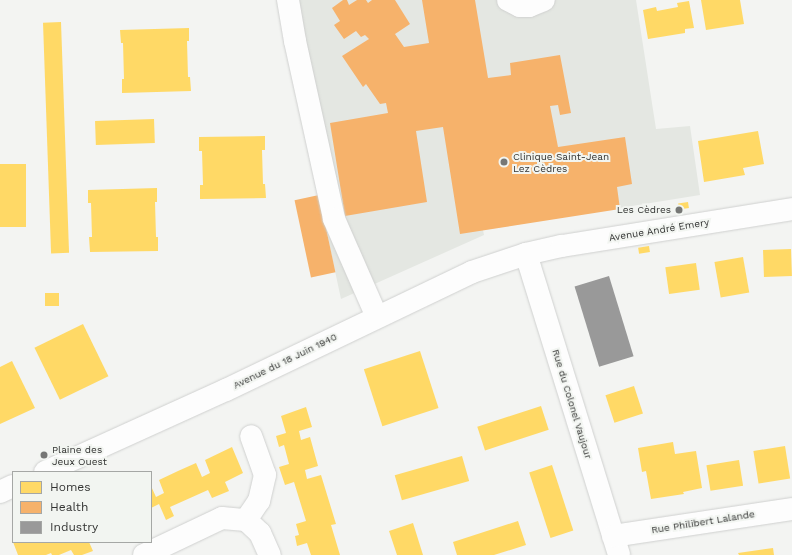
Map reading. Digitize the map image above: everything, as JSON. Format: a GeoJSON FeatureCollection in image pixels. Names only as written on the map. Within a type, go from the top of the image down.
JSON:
{"type":"FeatureCollection","features":[{"type":"Feature","properties":{"kind":"street"},"geometry":{"type":"LineString","coordinates":[[288,0],[334,219],[376,317]]}},
{"type":"Feature","properties":{"kind":"street"},"geometry":{"type":"LineString","coordinates":[[508,0],[520,6],[529,6],[544,0]]}},
{"type":"Feature","properties":{"kind":"street","name":"Avenue André Emery"},"geometry":{"type":"LineString","coordinates":[[526,254],[562,246],[792,209]]}},
{"type":"Feature","properties":{"kind":"street","name":"Avenue du 18 Juin 1940"},"geometry":{"type":"LineString","coordinates":[[47,471],[226,390],[472,272],[526,254]]}},
{"type":"Feature","properties":{"kind":"street","name":"Rue du Colonel Vaujour"},"geometry":{"type":"LineString","coordinates":[[526,254],[616,545]]}},
{"type":"Feature","properties":{"kind":"street"},"geometry":{"type":"LineString","coordinates":[[246,520],[259,501],[265,475],[251,436]]}},
{"type":"Feature","properties":{"kind":"street"},"geometry":{"type":"LineString","coordinates":[[0,492],[12,486]]}},
{"type":"Feature","properties":{"kind":"street","name":"Rue Philibert Lalande"},"geometry":{"type":"LineString","coordinates":[[616,545],[792,509]]}},
{"type":"Feature","properties":{"kind":"street"},"geometry":{"type":"LineString","coordinates":[[144,555],[222,518],[246,520],[260,533],[270,555]]}},
{"type":"Feature","properties":{"kind":"shaded area","name":"Clinique Saint-Jean Lez Cèdres"},"geometry":{"type":"Polygon","coordinates":[[[277,0],[636,0],[656,129],[690,126],[700,195],[483,230],[484,235],[341,299],[277,0]]]}},
{"type":"Feature","properties":{"kind":"building: Homes"},"geometry":{"type":"Polygon","coordinates":[[[701,0],[740,0],[744,24],[706,30],[701,0]]]}},
{"type":"Feature","properties":{"kind":"building: Homes"},"geometry":{"type":"Polygon","coordinates":[[[689,1],[694,28],[685,29],[685,33],[648,39],[643,10],[656,7],[657,11],[678,7],[677,3],[689,1]]]}},
{"type":"Feature","properties":{"kind":"building: Homes"},"geometry":{"type":"Polygon","coordinates":[[[61,22],[69,253],[51,253],[43,23],[61,22]]]}},
{"type":"Feature","properties":{"kind":"building: Homes"},"geometry":{"type":"Polygon","coordinates":[[[189,28],[189,41],[187,41],[188,77],[190,77],[191,91],[122,93],[122,79],[124,79],[123,43],[121,43],[120,30],[189,28]]]}},
{"type":"Feature","properties":{"kind":"building: Homes"},"geometry":{"type":"Polygon","coordinates":[[[154,119],[155,143],[96,145],[95,121],[154,119]]]}},
{"type":"Feature","properties":{"kind":"building: Homes"},"geometry":{"type":"Polygon","coordinates":[[[758,131],[764,164],[743,168],[745,175],[704,182],[698,141],[758,131]]]}},
{"type":"Feature","properties":{"kind":"building: Homes"},"geometry":{"type":"Polygon","coordinates":[[[265,136],[265,150],[262,150],[263,184],[265,184],[266,198],[200,199],[200,185],[203,185],[202,151],[199,151],[199,137],[265,136]]]}},
{"type":"Feature","properties":{"kind":"building: Homes"},"geometry":{"type":"Polygon","coordinates":[[[0,164],[26,164],[26,227],[0,227],[0,164]]]}},
{"type":"Feature","properties":{"kind":"building: Homes"},"geometry":{"type":"Polygon","coordinates":[[[157,188],[157,202],[155,202],[158,251],[90,252],[89,237],[92,237],[91,203],[88,203],[88,190],[157,188]]]}},
{"type":"Feature","properties":{"kind":"building: Homes"},"geometry":{"type":"Polygon","coordinates":[[[688,202],[689,208],[679,209],[678,204],[688,202]]]}},
{"type":"Feature","properties":{"kind":"building: Homes"},"geometry":{"type":"Polygon","coordinates":[[[649,246],[650,252],[639,254],[638,248],[649,246]]]}},
{"type":"Feature","properties":{"kind":"building: Homes"},"geometry":{"type":"Polygon","coordinates":[[[791,249],[792,276],[764,277],[763,250],[791,249]]]}},
{"type":"Feature","properties":{"kind":"building: Homes"},"geometry":{"type":"Polygon","coordinates":[[[743,257],[749,292],[721,297],[714,262],[743,257]]]}},
{"type":"Feature","properties":{"kind":"building: Homes"},"geometry":{"type":"Polygon","coordinates":[[[696,263],[700,290],[669,294],[665,267],[696,263]]]}},
{"type":"Feature","properties":{"kind":"building: Homes"},"geometry":{"type":"Polygon","coordinates":[[[45,293],[59,293],[59,306],[45,306],[45,293]]]}},
{"type":"Feature","properties":{"kind":"building: Homes"},"geometry":{"type":"Polygon","coordinates":[[[83,324],[108,376],[60,400],[34,348],[83,324]]]}},
{"type":"Feature","properties":{"kind":"building: Homes"},"geometry":{"type":"Polygon","coordinates":[[[420,351],[439,408],[382,426],[364,369],[420,351]]]}},
{"type":"Feature","properties":{"kind":"building: Homes"},"geometry":{"type":"Polygon","coordinates":[[[12,361],[35,408],[0,424],[0,367],[12,361]]]}},
{"type":"Feature","properties":{"kind":"building: Homes"},"geometry":{"type":"Polygon","coordinates":[[[634,386],[643,414],[614,423],[605,395],[634,386]]]}},
{"type":"Feature","properties":{"kind":"building: Homes"},"geometry":{"type":"Polygon","coordinates":[[[541,406],[549,430],[485,450],[477,427],[541,406]]]}},
{"type":"Feature","properties":{"kind":"building: Homes"},"geometry":{"type":"Polygon","coordinates":[[[306,407],[312,427],[299,431],[301,440],[310,437],[318,466],[305,470],[307,479],[321,475],[336,524],[331,525],[340,555],[311,555],[307,543],[297,546],[295,536],[299,535],[296,524],[306,521],[294,482],[285,485],[279,467],[289,464],[284,445],[279,447],[276,436],[286,433],[281,416],[306,407]]]}},
{"type":"Feature","properties":{"kind":"building: Homes"},"geometry":{"type":"Polygon","coordinates":[[[673,442],[675,454],[696,451],[702,488],[683,492],[684,494],[651,499],[646,471],[642,472],[638,448],[673,442]]]}},
{"type":"Feature","properties":{"kind":"building: Homes"},"geometry":{"type":"Polygon","coordinates":[[[785,446],[790,479],[759,484],[753,451],[785,446]]]}},
{"type":"Feature","properties":{"kind":"building: Homes"},"geometry":{"type":"Polygon","coordinates":[[[232,447],[243,473],[225,482],[229,491],[212,498],[208,490],[170,507],[174,516],[166,520],[159,504],[152,508],[152,488],[156,497],[164,493],[159,480],[196,463],[202,477],[210,473],[205,460],[232,447]]]}},
{"type":"Feature","properties":{"kind":"building: Homes"},"geometry":{"type":"Polygon","coordinates":[[[462,456],[469,481],[402,500],[395,475],[462,456]]]}},
{"type":"Feature","properties":{"kind":"building: Homes"},"geometry":{"type":"Polygon","coordinates":[[[739,460],[743,486],[710,491],[706,465],[739,460]]]}},
{"type":"Feature","properties":{"kind":"building: Homes"},"geometry":{"type":"Polygon","coordinates":[[[552,465],[573,531],[550,538],[529,472],[552,465]]]}},
{"type":"Feature","properties":{"kind":"building: Homes"},"geometry":{"type":"Polygon","coordinates":[[[518,521],[526,545],[494,555],[457,555],[453,542],[518,521]]]}},
{"type":"Feature","properties":{"kind":"building: Homes"},"geometry":{"type":"Polygon","coordinates":[[[413,523],[423,555],[397,555],[389,531],[413,523]]]}},
{"type":"Feature","properties":{"kind":"building: Homes"},"geometry":{"type":"Polygon","coordinates":[[[13,543],[89,543],[93,551],[82,555],[74,555],[71,550],[59,555],[52,555],[51,553],[46,555],[18,555],[13,543]]]}},
{"type":"Feature","properties":{"kind":"building: Homes"},"geometry":{"type":"Polygon","coordinates":[[[773,548],[774,555],[739,555],[738,553],[773,548]]]}},
{"type":"Feature","properties":{"kind":"building: Health"},"geometry":{"type":"Polygon","coordinates":[[[343,0],[347,0],[349,5],[357,0],[366,0],[368,3],[372,0],[395,0],[410,24],[395,34],[404,47],[429,43],[422,0],[475,0],[488,78],[511,75],[510,63],[560,55],[571,113],[560,115],[558,105],[550,106],[558,147],[625,137],[632,184],[617,187],[620,209],[460,234],[443,127],[416,131],[427,202],[345,216],[330,123],[388,113],[386,103],[380,104],[366,84],[363,87],[342,56],[369,39],[365,35],[361,37],[356,31],[344,39],[334,25],[340,21],[332,8],[343,0]]]}},
{"type":"Feature","properties":{"kind":"building: Health"},"geometry":{"type":"Polygon","coordinates":[[[319,195],[335,272],[311,277],[295,200],[319,195]]]}},
{"type":"Feature","properties":{"kind":"building: Industry"},"geometry":{"type":"Polygon","coordinates":[[[609,276],[634,356],[599,367],[575,287],[609,276]]]}},
{"type":"Feature","properties":{"kind":"place","name":"Clinique Saint-Jean Lez Cèdres"},"geometry":{"type":"Point","coordinates":[504,162]}},
{"type":"Feature","properties":{"kind":"place","name":"Les Cèdres"},"geometry":{"type":"Point","coordinates":[679,210]}},
{"type":"Feature","properties":{"kind":"place","name":"Plaine des Jeux Ouest"},"geometry":{"type":"Point","coordinates":[44,455]}}]}
